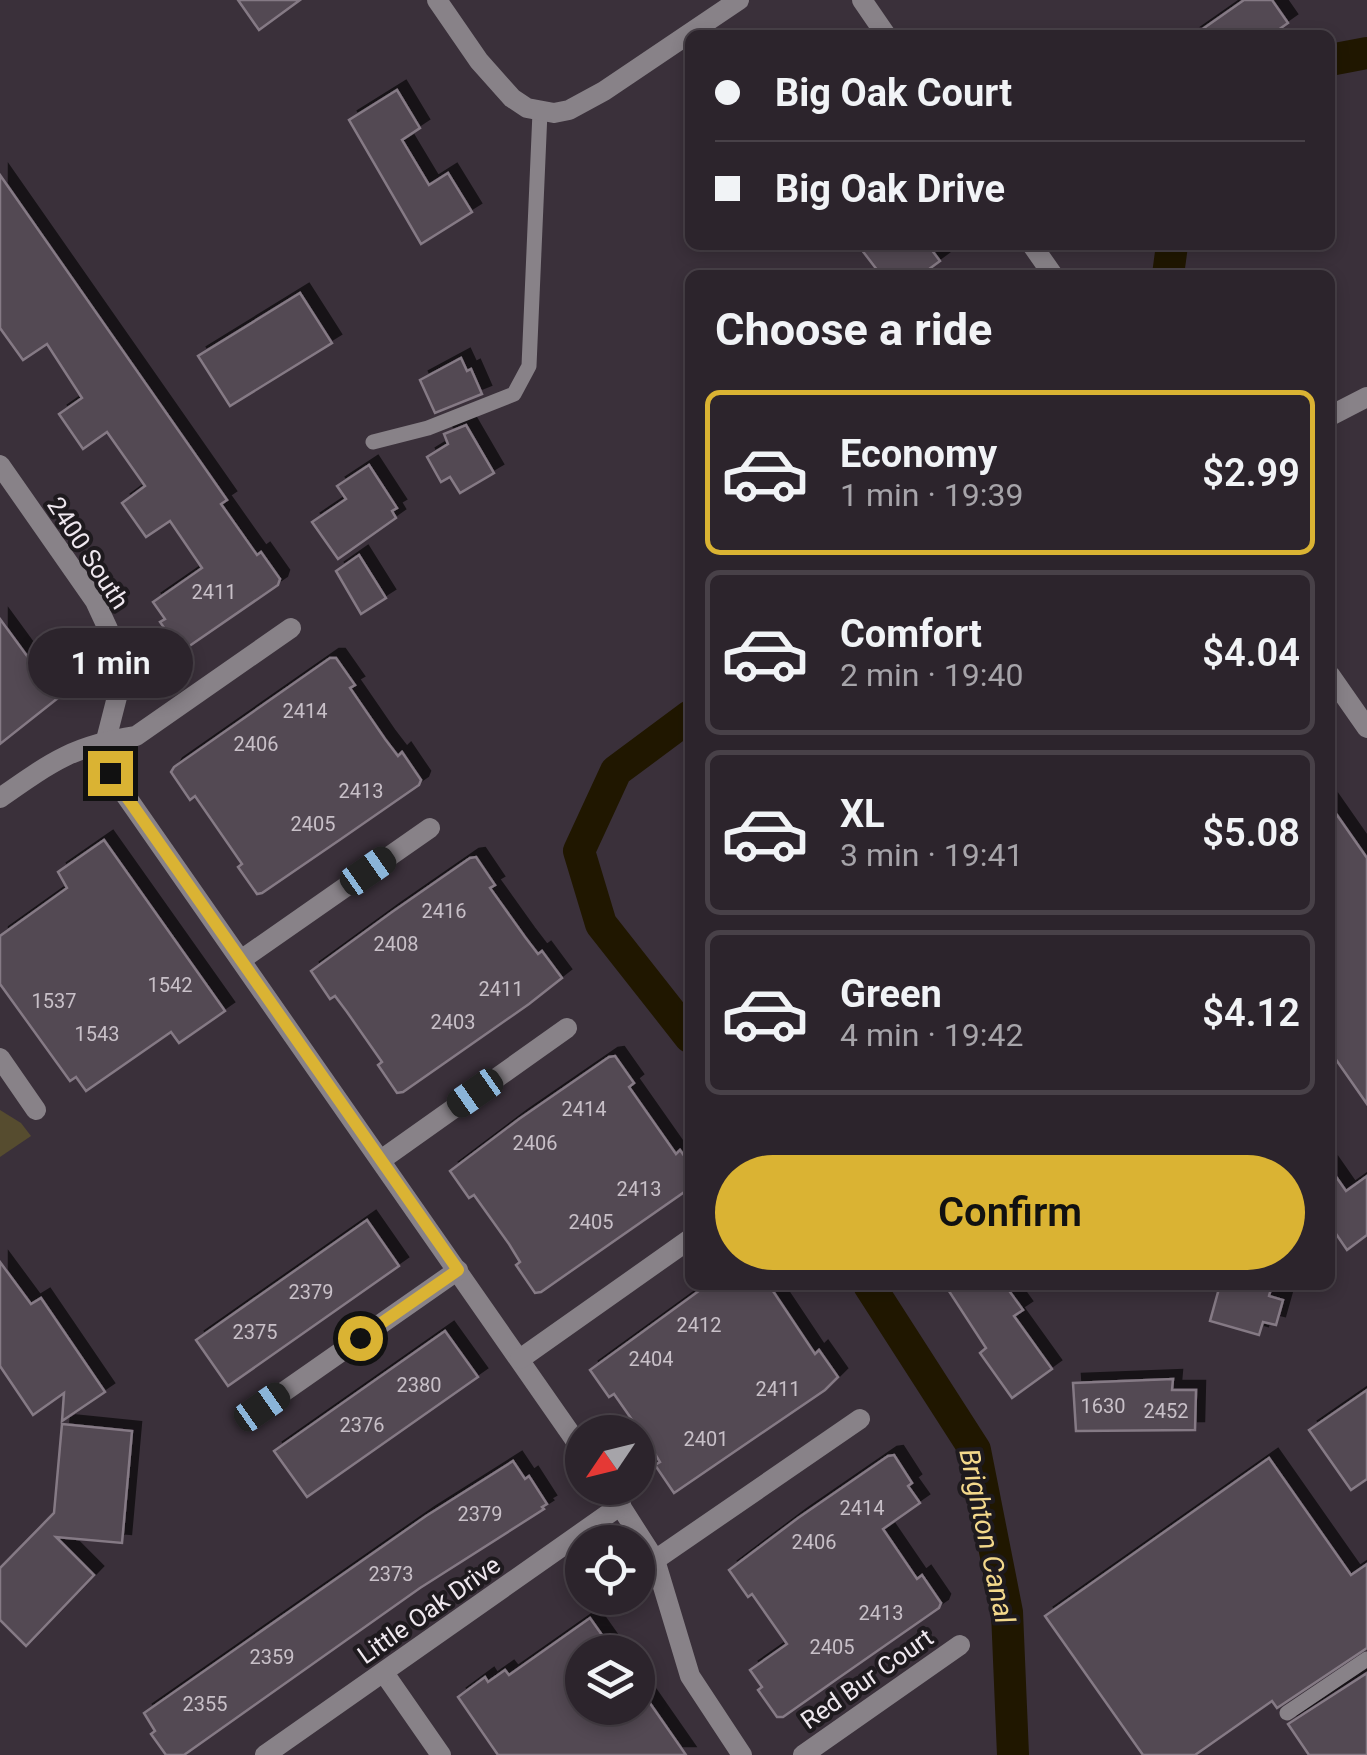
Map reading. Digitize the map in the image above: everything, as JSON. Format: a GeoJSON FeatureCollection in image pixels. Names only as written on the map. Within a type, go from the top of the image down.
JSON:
{"type":"FeatureCollection","features":[{"type":"Feature","properties":{"kind":"street"},"geometry":{"type":"LineString","coordinates":[[437,0],[479,61],[505,90],[540,112],[570,110],[586,102],[685,36]]}},
{"type":"Feature","properties":{"kind":"street"},"geometry":{"type":"LineString","coordinates":[[694,30],[739,0]]}},
{"type":"Feature","properties":{"kind":"street"},"geometry":{"type":"LineString","coordinates":[[862,0],[883,30]]}},
{"type":"Feature","properties":{"kind":"street"},"geometry":{"type":"LineString","coordinates":[[1335,413],[1367,397]]}},
{"type":"Feature","properties":{"kind":"street","name":"2400 South"},"geometry":{"type":"LineString","coordinates":[[0,465],[96,600],[108,628],[117,697],[106,740]]}},
{"type":"Feature","properties":{"kind":"street"},"geometry":{"type":"LineString","coordinates":[[0,798],[55,760],[106,740],[136,736],[291,628]]}},
{"type":"Feature","properties":{"kind":"street"},"geometry":{"type":"LineString","coordinates":[[1335,682],[1367,728]]}},
{"type":"Feature","properties":{"kind":"street"},"geometry":{"type":"LineString","coordinates":[[106,740],[110,773],[565,1425]]}},
{"type":"Feature","properties":{"kind":"street"},"geometry":{"type":"LineString","coordinates":[[240,960],[430,828]]}},
{"type":"Feature","properties":{"kind":"street"},"geometry":{"type":"LineString","coordinates":[[381,1160],[567,1028]]}},
{"type":"Feature","properties":{"kind":"street"},"geometry":{"type":"LineString","coordinates":[[1,1061],[36,1110]]}},
{"type":"Feature","properties":{"kind":"street"},"geometry":{"type":"LineString","coordinates":[[520,1359],[685,1243]]}},
{"type":"Feature","properties":{"kind":"street"},"geometry":{"type":"LineString","coordinates":[[262,1407],[458,1270]]}},
{"type":"Feature","properties":{"kind":"street"},"geometry":{"type":"LineString","coordinates":[[655,1559],[860,1419]]}},
{"type":"Feature","properties":{"kind":"street"},"geometry":{"type":"LineString","coordinates":[[622,1506],[633,1525]]}},
{"type":"Feature","properties":{"kind":"street","name":"Little Oak Drive"},"geometry":{"type":"LineString","coordinates":[[265,1755],[622,1506]]}},
{"type":"Feature","properties":{"kind":"street"},"geometry":{"type":"LineString","coordinates":[[655,1563],[690,1676],[742,1755]]}},
{"type":"Feature","properties":{"kind":"street","name":"Red Bur Court"},"geometry":{"type":"LineString","coordinates":[[804,1755],[960,1645]]}},
{"type":"Feature","properties":{"kind":"street"},"geometry":{"type":"LineString","coordinates":[[384,1673],[441,1755]]}},
{"type":"Feature","properties":{"kind":"lane"},"geometry":{"type":"LineString","coordinates":[[373,442],[428,428],[514,394],[529,366],[540,112]]}},
{"type":"Feature","properties":{"kind":"lane"},"geometry":{"type":"LineString","coordinates":[[1287,1713],[1367,1659]]}},
{"type":"Feature","properties":{"kind":"shaded area"},"geometry":{"type":"Polygon","coordinates":[[[0,1110],[21,1123],[31,1136],[0,1157],[0,1110]]]}},
{"type":"Feature","properties":{"kind":"building"},"geometry":{"type":"Polygon","coordinates":[[[238,0],[300,0],[259,30],[238,0]]]}},
{"type":"Feature","properties":{"kind":"building"},"geometry":{"type":"Polygon","coordinates":[[[1244,0],[1272,0],[1288,23],[1278,30],[1201,30],[1244,0]]]}},
{"type":"Feature","properties":{"kind":"building"},"geometry":{"type":"Polygon","coordinates":[[[397,90],[420,128],[402,140],[429,185],[448,173],[472,212],[421,244],[349,120],[397,90]]]}},
{"type":"Feature","properties":{"kind":"building"},"geometry":{"type":"Polygon","coordinates":[[[0,175],[227,500],[221,504],[257,555],[261,552],[280,579],[278,585],[185,649],[179,649],[160,622],[165,619],[153,602],[202,568],[170,521],[146,537],[122,503],[145,486],[107,432],[83,449],[59,414],[82,398],[47,344],[23,360],[0,328],[0,175]]]}},
{"type":"Feature","properties":{"kind":"building"},"geometry":{"type":"Polygon","coordinates":[[[862,250],[932,250],[940,261],[928,270],[877,270],[862,250]]]}},
{"type":"Feature","properties":{"kind":"building"},"geometry":{"type":"Polygon","coordinates":[[[300,293],[332,343],[230,406],[198,356],[300,293]]]}},
{"type":"Feature","properties":{"kind":"building"},"geometry":{"type":"Polygon","coordinates":[[[461,358],[467,371],[471,369],[482,394],[435,413],[420,380],[461,358]]]}},
{"type":"Feature","properties":{"kind":"building"},"geometry":{"type":"Polygon","coordinates":[[[466,425],[494,473],[460,493],[450,477],[441,482],[427,457],[448,444],[444,434],[466,425]]]}},
{"type":"Feature","properties":{"kind":"building"},"geometry":{"type":"Polygon","coordinates":[[[369,465],[397,508],[392,511],[396,518],[338,559],[312,522],[346,499],[337,486],[369,465]]]}},
{"type":"Feature","properties":{"kind":"building"},"geometry":{"type":"Polygon","coordinates":[[[359,555],[386,598],[361,614],[336,571],[359,555]]]}},
{"type":"Feature","properties":{"kind":"building"},"geometry":{"type":"Polygon","coordinates":[[[0,619],[38,671],[43,667],[63,694],[0,744],[0,619]]]}},
{"type":"Feature","properties":{"kind":"building"},"geometry":{"type":"Polygon","coordinates":[[[330,658],[336,658],[355,685],[350,688],[385,739],[398,756],[402,752],[421,780],[257,894],[238,867],[242,864],[195,796],[190,800],[171,772],[330,658]]]}},
{"type":"Feature","properties":{"kind":"building"},"geometry":{"type":"Polygon","coordinates":[[[1335,812],[1367,858],[1367,1104],[1335,1058],[1335,812]]]}},
{"type":"Feature","properties":{"kind":"building"},"geometry":{"type":"Polygon","coordinates":[[[104,840],[225,1011],[179,1043],[171,1032],[86,1091],[76,1077],[70,1081],[0,984],[0,936],[67,888],[58,872],[104,840]]]}},
{"type":"Feature","properties":{"kind":"building"},"geometry":{"type":"Polygon","coordinates":[[[476,857],[495,885],[490,888],[538,954],[542,951],[562,978],[397,1093],[378,1065],[382,1062],[347,1012],[335,996],[330,999],[311,971],[476,857]]]}},
{"type":"Feature","properties":{"kind":"building"},"geometry":{"type":"Polygon","coordinates":[[[615,1056],[634,1083],[629,1087],[676,1154],[680,1150],[685,1157],[685,1191],[535,1293],[516,1265],[520,1262],[509,1244],[474,1195],[469,1198],[450,1171],[615,1056]]]}},
{"type":"Feature","properties":{"kind":"building"},"geometry":{"type":"Polygon","coordinates":[[[1335,1175],[1346,1191],[1367,1176],[1367,1235],[1347,1250],[1335,1232],[1335,1175]]]}},
{"type":"Feature","properties":{"kind":"building"},"geometry":{"type":"Polygon","coordinates":[[[367,1220],[399,1266],[228,1386],[196,1340],[367,1220]]]}},
{"type":"Feature","properties":{"kind":"building"},"geometry":{"type":"Polygon","coordinates":[[[0,1262],[31,1304],[41,1298],[105,1392],[62,1421],[64,1393],[33,1415],[0,1366],[0,1262]]]}},
{"type":"Feature","properties":{"kind":"building"},"geometry":{"type":"Polygon","coordinates":[[[700,1290],[772,1290],[815,1354],[819,1350],[838,1377],[825,1390],[674,1493],[655,1465],[660,1462],[655,1454],[655,1415],[629,1415],[614,1394],[609,1397],[590,1370],[700,1290]]]}},
{"type":"Feature","properties":{"kind":"building"},"geometry":{"type":"Polygon","coordinates":[[[948,1290],[1009,1290],[1023,1310],[1014,1316],[1052,1369],[1012,1398],[980,1353],[986,1348],[948,1290]]]}},
{"type":"Feature","properties":{"kind":"building"},"geometry":{"type":"Polygon","coordinates":[[[1219,1290],[1271,1290],[1269,1296],[1283,1300],[1276,1325],[1263,1322],[1259,1335],[1210,1321],[1219,1290]]]}},
{"type":"Feature","properties":{"kind":"building"},"geometry":{"type":"Polygon","coordinates":[[[445,1331],[478,1377],[307,1497],[274,1451],[445,1331]]]}},
{"type":"Feature","properties":{"kind":"building"},"geometry":{"type":"Polygon","coordinates":[[[1173,1379],[1172,1390],[1196,1390],[1195,1430],[1076,1431],[1073,1383],[1173,1379]]]}},
{"type":"Feature","properties":{"kind":"building"},"geometry":{"type":"Polygon","coordinates":[[[1367,1390],[1367,1479],[1351,1490],[1309,1430],[1367,1390]]]}},
{"type":"Feature","properties":{"kind":"building"},"geometry":{"type":"Polygon","coordinates":[[[62,1424],[132,1431],[122,1543],[56,1537],[94,1575],[26,1646],[0,1620],[0,1568],[54,1513],[62,1424]]]}},
{"type":"Feature","properties":{"kind":"building"},"geometry":{"type":"Polygon","coordinates":[[[894,1455],[920,1503],[883,1529],[917,1579],[922,1575],[941,1603],[939,1608],[783,1717],[777,1717],[758,1690],[762,1687],[750,1670],[787,1644],[752,1594],[748,1597],[729,1570],[798,1518],[894,1455]]]}},
{"type":"Feature","properties":{"kind":"building"},"geometry":{"type":"Polygon","coordinates":[[[1269,1458],[1351,1575],[1367,1564],[1367,1648],[1277,1708],[1272,1701],[1195,1755],[1143,1755],[1045,1616],[1269,1458]]]}},
{"type":"Feature","properties":{"kind":"building"},"geometry":{"type":"Polygon","coordinates":[[[513,1461],[525,1479],[529,1476],[547,1504],[544,1509],[420,1588],[184,1755],[166,1755],[151,1734],[155,1731],[144,1713],[426,1516],[513,1461]]]}},
{"type":"Feature","properties":{"kind":"building"},"geometry":{"type":"Polygon","coordinates":[[[590,1618],[602,1635],[566,1635],[590,1618]]]}},
{"type":"Feature","properties":{"kind":"building"},"geometry":{"type":"Polygon","coordinates":[[[565,1636],[565,1725],[655,1725],[655,1710],[686,1755],[498,1755],[458,1697],[485,1677],[488,1682],[505,1670],[509,1675],[565,1636]]]}},
{"type":"Feature","properties":{"kind":"building"},"geometry":{"type":"Polygon","coordinates":[[[1367,1673],[1367,1755],[1309,1755],[1288,1724],[1367,1673]]]}},
{"type":"Feature","properties":{"kind":"waterway","name":"Brighton Canal"},"geometry":{"type":"LineString","coordinates":[[1335,59],[1367,53]]}},
{"type":"Feature","properties":{"kind":"waterway","name":"Brighton Canal"},"geometry":{"type":"LineString","coordinates":[[1169,270],[1171,250]]}},
{"type":"Feature","properties":{"kind":"waterway","name":"Brighton Canal"},"geometry":{"type":"LineString","coordinates":[[685,720],[616,771],[579,851],[601,924],[685,1031]]}},
{"type":"Feature","properties":{"kind":"waterway","name":"Brighton Canal"},"geometry":{"type":"LineString","coordinates":[[872,1290],[975,1450],[1007,1612],[1013,1755]]}},
{"type":"Feature","properties":{"kind":"route"},"geometry":{"type":"LineString","coordinates":[[110,773],[458,1270],[360,1338]]}}]}
